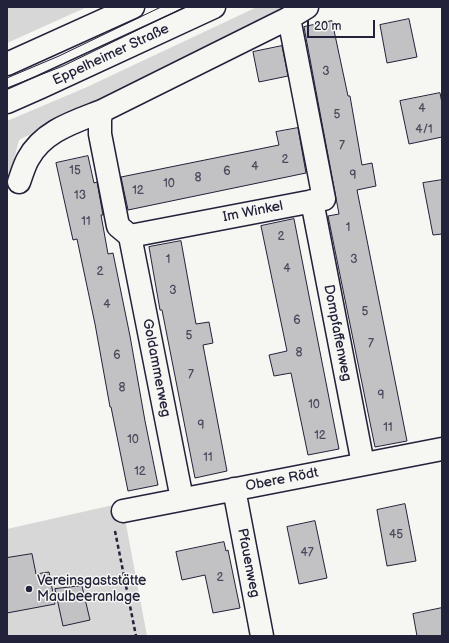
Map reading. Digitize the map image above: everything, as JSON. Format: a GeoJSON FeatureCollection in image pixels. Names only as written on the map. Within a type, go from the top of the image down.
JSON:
{"type":"FeatureCollection","features":[{"type":"Feature","properties":{"kind":"street"},"geometry":{"type":"LineString","coordinates":[[7,64],[133,7]]}},
{"type":"Feature","properties":{"kind":"street","name":"Eppelheimer Straße"},"geometry":{"type":"LineString","coordinates":[[7,102],[214,7]]}},
{"type":"Feature","properties":{"kind":"street"},"geometry":{"type":"LineString","coordinates":[[19,182],[27,159],[37,144],[58,129],[100,121],[298,12],[317,192]]}},
{"type":"Feature","properties":{"kind":"street"},"geometry":{"type":"LineString","coordinates":[[100,121],[118,226],[130,236]]}},
{"type":"Feature","properties":{"kind":"street","name":"Im Winkel"},"geometry":{"type":"LineString","coordinates":[[130,236],[317,192]]}},
{"type":"Feature","properties":{"kind":"street","name":"Dompfaffenweg"},"geometry":{"type":"LineString","coordinates":[[317,192],[363,464]]}},
{"type":"Feature","properties":{"kind":"street","name":"Goldammerweg"},"geometry":{"type":"LineString","coordinates":[[130,236],[182,499]]}},
{"type":"Feature","properties":{"kind":"street","name":"Obere Rödt"},"geometry":{"type":"LineString","coordinates":[[119,520],[182,499],[442,449]]}},
{"type":"Feature","properties":{"kind":"street","name":"Pfauenweg"},"geometry":{"type":"LineString","coordinates":[[234,489],[262,636]]}},
{"type":"Feature","properties":{"kind":"path"},"geometry":{"type":"LineString","coordinates":[[119,520],[136,636]]}},
{"type":"Feature","properties":{"kind":"shaded area"},"geometry":{"type":"Polygon","coordinates":[[[7,7],[87,7],[7,43],[7,7]]]}},
{"type":"Feature","properties":{"kind":"shaded area"},"geometry":{"type":"Polygon","coordinates":[[[257,7],[287,7],[19,140],[9,179],[7,180],[7,121],[87,87],[257,7]]]}},
{"type":"Feature","properties":{"kind":"shaded area"},"geometry":{"type":"Polygon","coordinates":[[[122,503],[147,636],[7,636],[7,529],[122,503]]]}},
{"type":"Feature","properties":{"kind":"building"},"geometry":{"type":"Polygon","coordinates":[[[409,19],[417,57],[387,63],[380,25],[409,19]]]}},
{"type":"Feature","properties":{"kind":"building"},"geometry":{"type":"Polygon","coordinates":[[[332,21],[348,96],[350,96],[362,165],[372,163],[376,186],[357,190],[407,441],[375,447],[328,216],[339,214],[304,27],[332,21]]]}},
{"type":"Feature","properties":{"kind":"building"},"geometry":{"type":"Polygon","coordinates":[[[282,46],[288,76],[259,82],[253,52],[282,46]]]}},
{"type":"Feature","properties":{"kind":"building"},"geometry":{"type":"Polygon","coordinates":[[[440,93],[442,103],[442,137],[409,144],[400,101],[440,93]]]}},
{"type":"Feature","properties":{"kind":"building"},"geometry":{"type":"Polygon","coordinates":[[[298,128],[306,173],[128,210],[121,177],[279,145],[276,132],[298,128]]]}},
{"type":"Feature","properties":{"kind":"building"},"geometry":{"type":"Polygon","coordinates":[[[88,156],[94,183],[97,182],[108,254],[113,253],[158,485],[128,491],[77,239],[73,240],[56,163],[88,156]]]}},
{"type":"Feature","properties":{"kind":"building"},"geometry":{"type":"Polygon","coordinates":[[[442,180],[442,234],[433,235],[423,183],[442,180]]]}},
{"type":"Feature","properties":{"kind":"building"},"geometry":{"type":"Polygon","coordinates":[[[294,219],[339,449],[308,455],[291,373],[274,376],[269,355],[287,351],[261,226],[294,219]]]}},
{"type":"Feature","properties":{"kind":"building"},"geometry":{"type":"Polygon","coordinates":[[[181,241],[196,324],[209,322],[213,343],[203,345],[227,471],[195,478],[162,310],[160,310],[149,247],[181,241]]]}},
{"type":"Feature","properties":{"kind":"building"},"geometry":{"type":"Polygon","coordinates":[[[405,504],[416,561],[387,566],[377,510],[405,504]]]}},
{"type":"Feature","properties":{"kind":"building"},"geometry":{"type":"Polygon","coordinates":[[[315,521],[327,578],[299,584],[287,527],[315,521]]]}},
{"type":"Feature","properties":{"kind":"building"},"geometry":{"type":"Polygon","coordinates":[[[224,542],[226,551],[228,550],[240,608],[213,613],[205,575],[182,580],[176,552],[224,542]]]}},
{"type":"Feature","properties":{"kind":"building","name":"Vereinsgaststätte Maulbeeranlage"},"geometry":{"type":"Polygon","coordinates":[[[32,554],[36,574],[49,572],[55,604],[7,613],[7,558],[32,554]]]}},
{"type":"Feature","properties":{"kind":"building"},"geometry":{"type":"Polygon","coordinates":[[[82,586],[90,620],[63,626],[55,589],[82,586]]]}},
{"type":"Feature","properties":{"kind":"building"},"geometry":{"type":"Polygon","coordinates":[[[442,608],[442,636],[417,636],[413,614],[442,608]]]}},
{"type":"Feature","properties":{"kind":"tram line"},"geometry":{"type":"LineString","coordinates":[[7,78],[59,56],[161,7]]}},
{"type":"Feature","properties":{"kind":"tram line"},"geometry":{"type":"LineString","coordinates":[[7,88],[63,66],[185,7]]}},
{"type":"Feature","properties":{"kind":"place","name":"Vereinsgaststätte Maulbeeranlage"},"geometry":{"type":"Point","coordinates":[29,589]}}]}
